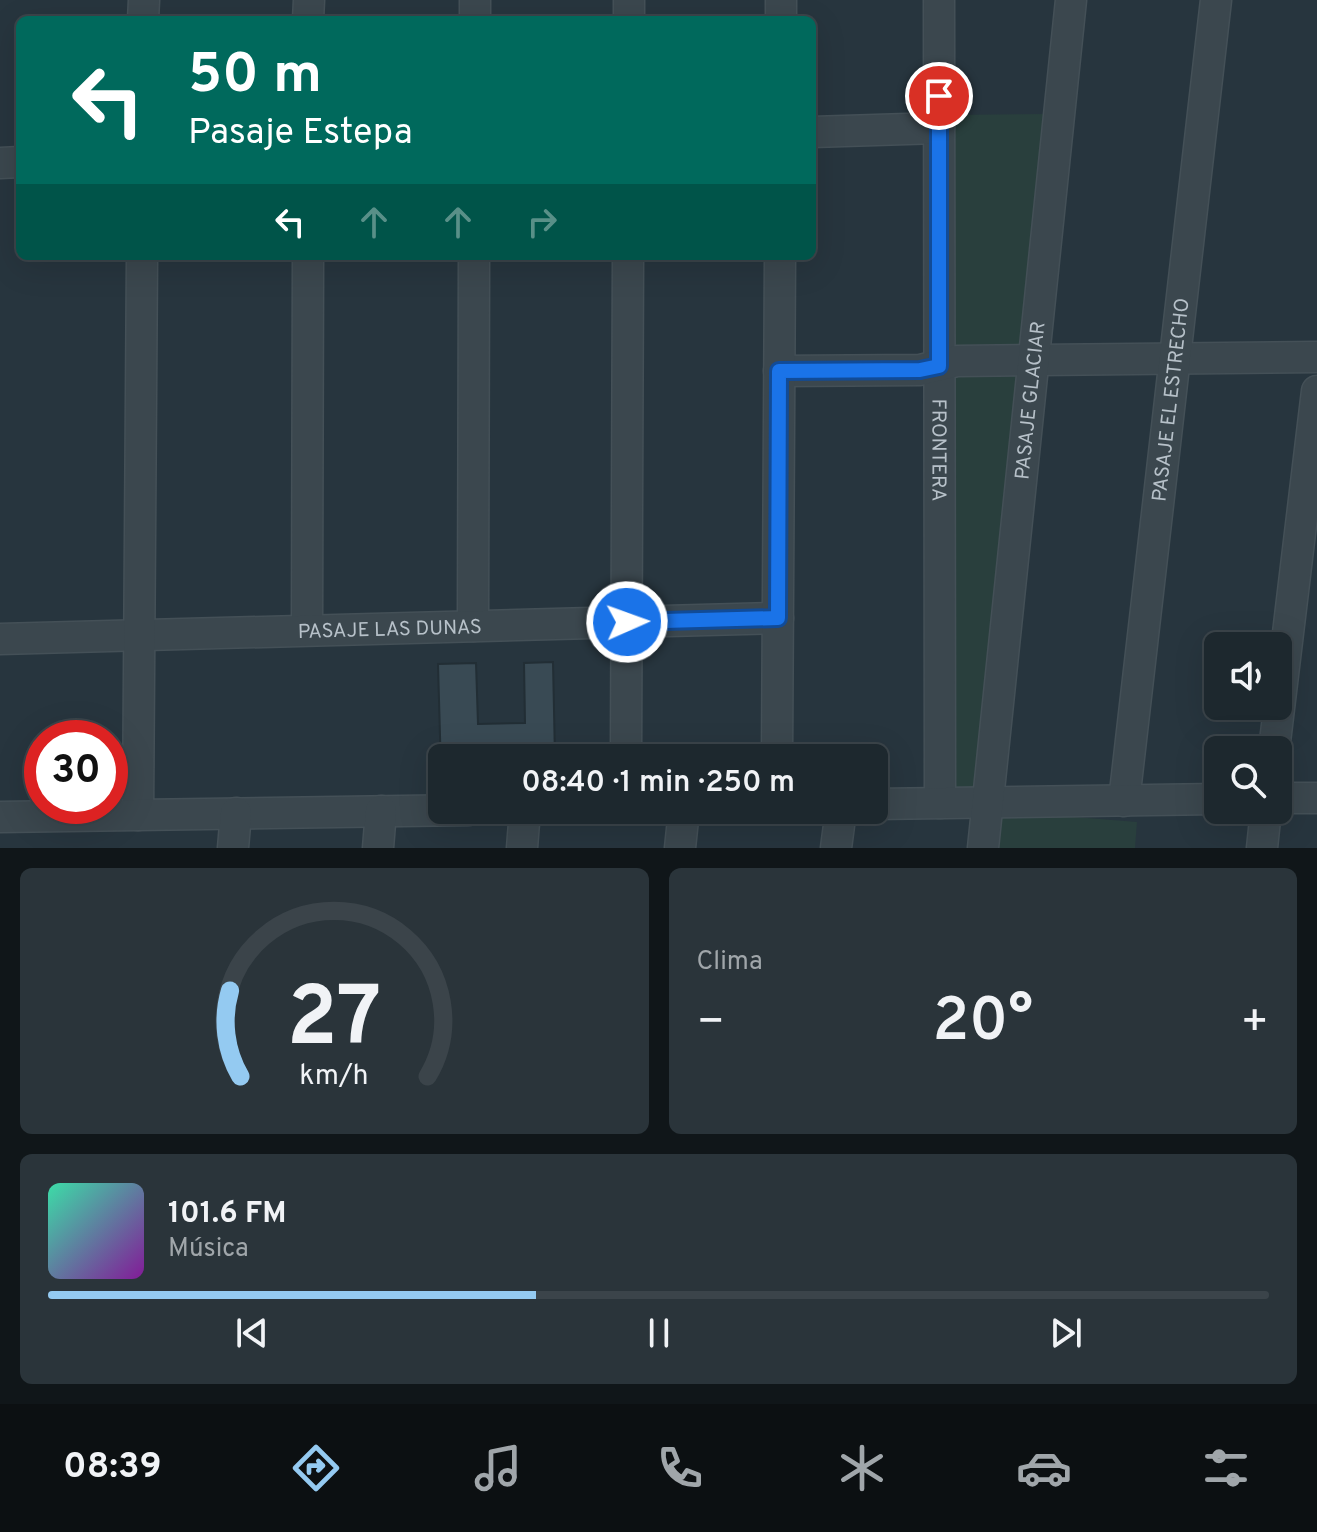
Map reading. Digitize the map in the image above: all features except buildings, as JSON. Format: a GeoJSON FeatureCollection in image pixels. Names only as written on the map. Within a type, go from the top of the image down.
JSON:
{"type":"FeatureCollection","features":[{"type":"Feature","properties":{"kind":"street","name":"FRONTERA"},"geometry":{"type":"LineString","coordinates":[[939,0],[940,803]]}},
{"type":"Feature","properties":{"kind":"street","name":"PASAJE GLACIAR"},"geometry":{"type":"LineString","coordinates":[[989,803],[1071,0]]}},
{"type":"Feature","properties":{"kind":"street","name":"PASAJE EL ESTRECHO"},"geometry":{"type":"LineString","coordinates":[[1124,801],[1216,0]]}},
{"type":"Feature","properties":{"kind":"street"},"geometry":{"type":"LineString","coordinates":[[816,132],[939,128]]}},
{"type":"Feature","properties":{"kind":"street"},"geometry":{"type":"LineString","coordinates":[[138,815],[142,260]]}},
{"type":"Feature","properties":{"kind":"street"},"geometry":{"type":"LineString","coordinates":[[307,630],[308,260]]}},
{"type":"Feature","properties":{"kind":"street"},"geometry":{"type":"LineString","coordinates":[[473,626],[474,260]]}},
{"type":"Feature","properties":{"kind":"street"},"geometry":{"type":"LineString","coordinates":[[626,744],[628,260]]}},
{"type":"Feature","properties":{"kind":"street"},"geometry":{"type":"LineString","coordinates":[[777,744],[780,260]]}},
{"type":"Feature","properties":{"kind":"street"},"geometry":{"type":"LineString","coordinates":[[779,371],[920,370],[957,361],[1317,357]]}},
{"type":"Feature","properties":{"kind":"street"},"geometry":{"type":"LineString","coordinates":[[1276,736],[1317,391]]}},
{"type":"Feature","properties":{"kind":"street","name":"PASAJE LAS DUNAS"},"geometry":{"type":"LineString","coordinates":[[0,639],[778,618]]}},
{"type":"Feature","properties":{"kind":"street"},"geometry":{"type":"LineString","coordinates":[[1292,798],[1317,798]]}},
{"type":"Feature","properties":{"kind":"street"},"geometry":{"type":"LineString","coordinates":[[888,804],[1204,799]]}},
{"type":"Feature","properties":{"kind":"street"},"geometry":{"type":"LineString","coordinates":[[983,848],[989,803]]}},
{"type":"Feature","properties":{"kind":"street"},"geometry":{"type":"LineString","coordinates":[[0,817],[428,810]]}},
{"type":"Feature","properties":{"kind":"street"},"geometry":{"type":"LineString","coordinates":[[378,848],[381,811]]}},
{"type":"Feature","properties":{"kind":"street"},"geometry":{"type":"LineString","coordinates":[[233,848],[236,813]]}},
{"type":"Feature","properties":{"kind":"street"},"geometry":{"type":"LineString","coordinates":[[522,848],[524,824]]}},
{"type":"Feature","properties":{"kind":"street"},"geometry":{"type":"LineString","coordinates":[[680,848],[683,824]]}},
{"type":"Feature","properties":{"kind":"street"},"geometry":{"type":"LineString","coordinates":[[836,848],[839,824]]}},
{"type":"Feature","properties":{"kind":"street"},"geometry":{"type":"LineString","coordinates":[[1262,848],[1265,824]]}},
{"type":"Feature","properties":{"kind":"green space"},"geometry":{"type":"Polygon","coordinates":[[[1049,114],[982,791],[952,792],[948,115],[1049,114]]]}},
{"type":"Feature","properties":{"kind":"green space"},"geometry":{"type":"Polygon","coordinates":[[[999,811],[1137,822],[1135,848],[996,848],[999,811]]]}},
{"type":"Feature","properties":{"kind":"route"},"geometry":{"type":"LineString","coordinates":[[627,622],[778,618],[779,371],[920,370],[939,366],[939,96]]}}]}
